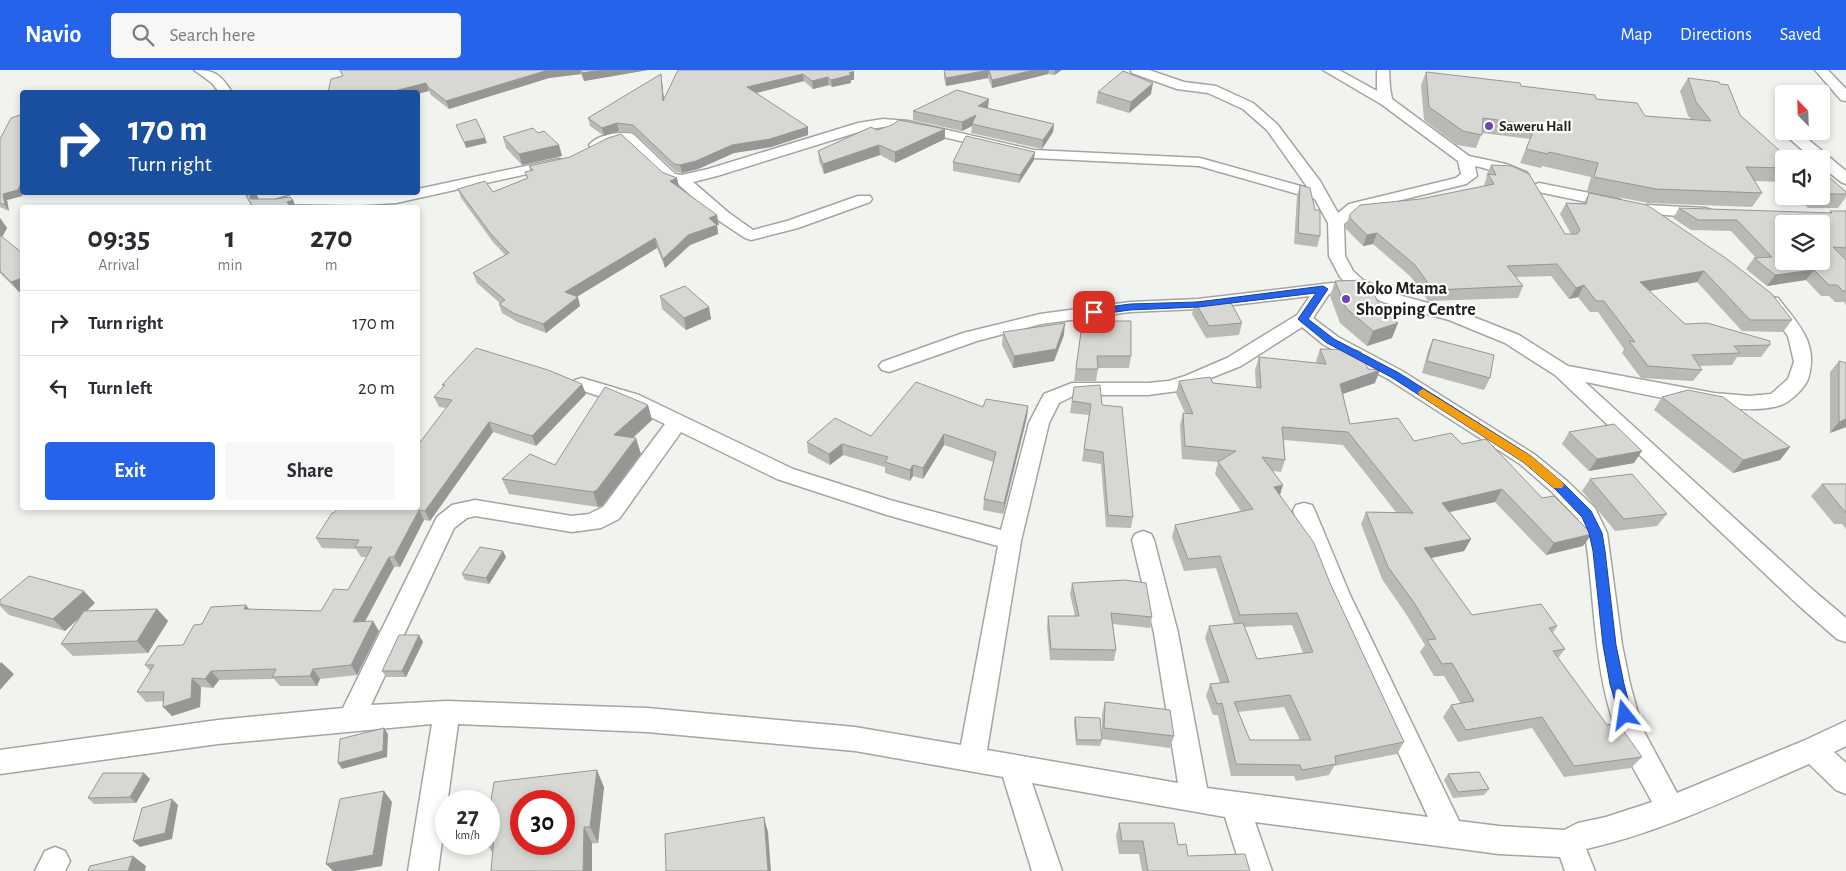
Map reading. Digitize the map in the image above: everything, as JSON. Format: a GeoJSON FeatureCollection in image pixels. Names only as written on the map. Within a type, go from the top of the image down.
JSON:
{"type":"FeatureCollection","features":[{"type":"Feature","properties":{"kind":"street"},"geometry":{"type":"LineString","coordinates":[[200,70],[217,80],[224,90]]}},
{"type":"Feature","properties":{"kind":"street"},"geometry":{"type":"LineString","coordinates":[[1137,70],[1182,86],[1211,89],[1248,106],[1272,127],[1321,196],[1336,223],[1337,256],[1346,273],[1357,284],[1389,298],[1455,316],[1512,339],[1562,371],[1846,632]]}},
{"type":"Feature","properties":{"kind":"street"},"geometry":{"type":"LineString","coordinates":[[1328,70],[1386,100],[1464,159],[1501,167],[1532,180],[1541,195],[1647,210],[1719,213]]}},
{"type":"Feature","properties":{"kind":"street"},"geometry":{"type":"LineString","coordinates":[[1383,70],[1383,88],[1386,100]]}},
{"type":"Feature","properties":{"kind":"street"},"geometry":{"type":"LineString","coordinates":[[1820,70],[1846,97]]}},
{"type":"Feature","properties":{"kind":"street"},"geometry":{"type":"LineString","coordinates":[[682,180],[712,173],[840,132],[883,123],[908,125],[947,132],[996,146],[1034,154],[1200,162],[1321,196]]}},
{"type":"Feature","properties":{"kind":"street"},"geometry":{"type":"LineString","coordinates":[[420,192],[580,155],[607,139],[628,136],[638,148],[670,176],[682,180],[735,226],[751,235],[792,225],[864,199]]}},
{"type":"Feature","properties":{"kind":"street"},"geometry":{"type":"LineString","coordinates":[[1800,140],[1846,179]]}},
{"type":"Feature","properties":{"kind":"street"},"geometry":{"type":"LineString","coordinates":[[1336,223],[1355,208],[1461,181],[1469,176],[1469,169],[1464,159]]}},
{"type":"Feature","properties":{"kind":"street"},"geometry":{"type":"LineString","coordinates":[[275,205],[295,199],[322,195],[359,200],[396,198],[409,195]]}},
{"type":"Feature","properties":{"kind":"street"},"geometry":{"type":"LineString","coordinates":[[1647,210],[1679,231]]}},
{"type":"Feature","properties":{"kind":"street"},"geometry":{"type":"LineString","coordinates":[[889,366],[970,337],[1040,319],[1130,307],[1198,304],[1357,284]]}},
{"type":"Feature","properties":{"kind":"street"},"geometry":{"type":"LineString","coordinates":[[972,760],[1010,541],[1039,424],[1051,399],[1072,389],[1148,390],[1171,388],[1234,362],[1303,319],[1323,289]]}},
{"type":"Feature","properties":{"kind":"street"},"geometry":{"type":"LineString","coordinates":[[1562,371],[1714,400],[1748,403],[1776,400],[1797,382],[1803,362],[1797,334],[1771,300],[1757,289]]}},
{"type":"Feature","properties":{"kind":"street"},"geometry":{"type":"LineString","coordinates":[[1303,319],[1331,341],[1403,380],[1527,459],[1559,486],[1587,514],[1596,533],[1610,645],[1617,684],[1629,730],[1671,810]]}},
{"type":"Feature","properties":{"kind":"street"},"geometry":{"type":"LineString","coordinates":[[582,384],[632,400],[785,474],[886,507],[1010,541]]}},
{"type":"Feature","properties":{"kind":"street"},"geometry":{"type":"LineString","coordinates":[[351,719],[445,523],[460,511],[475,508],[572,524],[593,522],[611,513],[677,422]]}},
{"type":"Feature","properties":{"kind":"street"},"geometry":{"type":"LineString","coordinates":[[1304,511],[1338,596],[1449,832]]}},
{"type":"Feature","properties":{"kind":"street"},"geometry":{"type":"LineString","coordinates":[[1143,540],[1166,634],[1195,798]]}},
{"type":"Feature","properties":{"kind":"street"},"geometry":{"type":"LineString","coordinates":[[423,871],[447,712]]}},
{"type":"Feature","properties":{"kind":"street"},"geometry":{"type":"LineString","coordinates":[[0,762],[218,732],[401,714],[447,712],[657,720],[855,739],[1014,769],[1236,806],[1449,832],[1499,840],[1569,844],[1578,837],[1606,831],[1671,810],[1813,750],[1846,734]]}},
{"type":"Feature","properties":{"kind":"street"},"geometry":{"type":"LineString","coordinates":[[1813,750],[1846,781]]}},
{"type":"Feature","properties":{"kind":"street"},"geometry":{"type":"LineString","coordinates":[[1014,769],[1047,871]]}},
{"type":"Feature","properties":{"kind":"street"},"geometry":{"type":"LineString","coordinates":[[1236,806],[1257,871]]}},
{"type":"Feature","properties":{"kind":"street"},"geometry":{"type":"LineString","coordinates":[[1569,844],[1580,871]]}},
{"type":"Feature","properties":{"kind":"building"},"geometry":{"type":"Polygon","coordinates":[[[340,70],[548,70],[446,101],[428,87],[426,83],[398,90],[328,90],[331,79],[343,76],[340,70]]]}},
{"type":"Feature","properties":{"kind":"building"},"geometry":{"type":"Polygon","coordinates":[[[581,70],[601,70],[582,73],[581,70]]]}},
{"type":"Feature","properties":{"kind":"building"},"geometry":{"type":"Polygon","coordinates":[[[678,70],[851,70],[854,72],[849,73],[851,75],[831,80],[828,77],[812,81],[803,74],[747,87],[808,127],[770,139],[732,145],[696,161],[680,165],[674,164],[633,125],[617,123],[602,128],[588,118],[661,74],[663,101],[678,70]]]}},
{"type":"Feature","properties":{"kind":"building"},"geometry":{"type":"Polygon","coordinates":[[[989,70],[946,78],[944,71],[989,70]]]}},
{"type":"Feature","properties":{"kind":"building"},"geometry":{"type":"Polygon","coordinates":[[[989,70],[1034,70],[992,80],[989,70]]]}},
{"type":"Feature","properties":{"kind":"building"},"geometry":{"type":"Polygon","coordinates":[[[1123,71],[1153,83],[1131,102],[1098,92],[1123,71]]]}},
{"type":"Feature","properties":{"kind":"building"},"geometry":{"type":"Polygon","coordinates":[[[1426,72],[1520,83],[1521,86],[1595,95],[1596,99],[1637,103],[1645,116],[1711,121],[1696,102],[1688,78],[1728,85],[1740,115],[1779,150],[1775,150],[1775,168],[1746,167],[1762,193],[1656,189],[1594,177],[1598,163],[1526,149],[1536,125],[1483,118],[1482,135],[1463,131],[1429,107],[1426,72]]]}},
{"type":"Feature","properties":{"kind":"building"},"geometry":{"type":"Polygon","coordinates":[[[957,90],[989,99],[978,106],[1054,124],[1043,140],[972,124],[976,115],[962,122],[913,111],[957,90]]]}},
{"type":"Feature","properties":{"kind":"building"},"geometry":{"type":"Polygon","coordinates":[[[20,115],[20,186],[18,190],[3,194],[5,205],[0,203],[0,139],[11,118],[20,115]]]}},
{"type":"Feature","properties":{"kind":"building"},"geometry":{"type":"Polygon","coordinates":[[[476,119],[485,138],[464,142],[456,125],[476,119]]]}},
{"type":"Feature","properties":{"kind":"building"},"geometry":{"type":"Polygon","coordinates":[[[899,120],[945,129],[895,152],[879,145],[823,164],[818,151],[871,127],[877,130],[892,125],[899,120]]]}},
{"type":"Feature","properties":{"kind":"building"},"geometry":{"type":"Polygon","coordinates":[[[533,128],[538,133],[544,131],[559,145],[519,154],[503,137],[533,128]]]}},
{"type":"Feature","properties":{"kind":"building"},"geometry":{"type":"Polygon","coordinates":[[[621,134],[662,172],[677,178],[670,181],[717,215],[709,218],[717,225],[688,235],[663,259],[655,238],[565,292],[578,297],[543,324],[513,313],[499,304],[505,300],[473,273],[509,253],[490,233],[458,189],[485,181],[493,192],[528,178],[525,172],[533,170],[529,166],[570,157],[608,138],[621,134]]]}},
{"type":"Feature","properties":{"kind":"building"},"geometry":{"type":"Polygon","coordinates":[[[966,136],[1035,152],[1020,175],[953,162],[966,136]]]}},
{"type":"Feature","properties":{"kind":"building"},"geometry":{"type":"Polygon","coordinates":[[[1491,165],[1512,166],[1529,174],[1565,234],[1577,234],[1580,230],[1566,203],[1586,204],[1589,193],[1647,205],[1727,259],[1772,294],[1792,320],[1750,320],[1704,271],[1640,282],[1685,324],[1707,323],[1770,341],[1770,345],[1734,346],[1740,353],[1692,355],[1702,370],[1648,366],[1629,341],[1635,342],[1604,301],[1596,301],[1584,285],[1576,288],[1557,264],[1507,266],[1523,286],[1433,290],[1415,265],[1377,233],[1367,235],[1350,218],[1350,214],[1360,205],[1420,199],[1494,184],[1488,174],[1496,175],[1491,165]]]}},
{"type":"Feature","properties":{"kind":"building"},"geometry":{"type":"Polygon","coordinates":[[[1830,178],[1846,192],[1846,194],[1830,194],[1830,178]]]}},
{"type":"Feature","properties":{"kind":"building"},"geometry":{"type":"Polygon","coordinates":[[[1300,185],[1310,188],[1315,210],[1320,210],[1320,236],[1298,233],[1300,185]]]}},
{"type":"Feature","properties":{"kind":"building"},"geometry":{"type":"Polygon","coordinates":[[[251,195],[250,199],[290,197],[293,200],[287,202],[289,205],[252,205],[246,196],[251,195]]]}},
{"type":"Feature","properties":{"kind":"building"},"geometry":{"type":"Polygon","coordinates":[[[1679,208],[1832,213],[1830,211],[1846,211],[1846,248],[1833,247],[1846,260],[1846,291],[1843,291],[1837,285],[1829,285],[1814,270],[1775,275],[1754,258],[1772,257],[1737,220],[1698,220],[1679,208]]]}},
{"type":"Feature","properties":{"kind":"building"},"geometry":{"type":"Polygon","coordinates":[[[0,235],[20,251],[20,279],[11,282],[0,271],[0,235]]]}},
{"type":"Feature","properties":{"kind":"building"},"geometry":{"type":"Polygon","coordinates":[[[1367,280],[1382,310],[1398,323],[1373,331],[1346,308],[1335,281],[1367,280]]]}},
{"type":"Feature","properties":{"kind":"building"},"geometry":{"type":"Polygon","coordinates":[[[685,286],[709,307],[684,318],[660,296],[685,286]]]}},
{"type":"Feature","properties":{"kind":"building"},"geometry":{"type":"Polygon","coordinates":[[[1229,299],[1242,323],[1209,326],[1195,302],[1229,299]]]}},
{"type":"Feature","properties":{"kind":"building"},"geometry":{"type":"Polygon","coordinates":[[[1084,309],[1092,309],[1093,321],[1131,321],[1131,356],[1097,356],[1098,369],[1076,369],[1084,309]]]}},
{"type":"Feature","properties":{"kind":"building"},"geometry":{"type":"Polygon","coordinates":[[[1065,323],[1056,349],[1014,356],[1003,332],[1065,323]]]}},
{"type":"Feature","properties":{"kind":"building"},"geometry":{"type":"Polygon","coordinates":[[[1433,339],[1494,355],[1490,378],[1427,361],[1433,339]]]}},
{"type":"Feature","properties":{"kind":"building"},"geometry":{"type":"Polygon","coordinates":[[[476,348],[548,370],[582,384],[532,436],[489,422],[425,511],[419,510],[420,442],[452,400],[434,397],[445,385],[442,385],[476,348]]]}},
{"type":"Feature","properties":{"kind":"building"},"geometry":{"type":"Polygon","coordinates":[[[1320,349],[1357,350],[1361,352],[1368,369],[1380,370],[1340,384],[1350,424],[1398,418],[1414,441],[1451,433],[1462,444],[1486,439],[1542,498],[1554,496],[1592,534],[1554,543],[1502,489],[1442,503],[1471,539],[1424,548],[1472,615],[1541,604],[1557,626],[1549,628],[1565,649],[1553,651],[1607,725],[1618,723],[1642,757],[1574,766],[1542,717],[1466,730],[1451,705],[1474,701],[1452,663],[1442,664],[1427,640],[1436,639],[1413,601],[1388,567],[1366,512],[1413,513],[1348,432],[1282,427],[1285,460],[1262,457],[1283,485],[1274,487],[1314,543],[1330,583],[1404,742],[1335,756],[1336,764],[1302,770],[1300,765],[1236,764],[1222,703],[1217,704],[1210,684],[1229,682],[1209,626],[1243,623],[1257,659],[1313,652],[1297,613],[1240,615],[1220,556],[1188,559],[1175,525],[1253,509],[1218,462],[1236,451],[1185,446],[1183,413],[1193,414],[1179,381],[1210,377],[1213,383],[1261,388],[1259,357],[1326,364],[1320,349]],[[1290,695],[1234,702],[1250,740],[1311,740],[1290,695]]]}},
{"type":"Feature","properties":{"kind":"building"},"geometry":{"type":"Polygon","coordinates":[[[1839,361],[1846,363],[1846,419],[1839,422],[1839,361]]]}},
{"type":"Feature","properties":{"kind":"building"},"geometry":{"type":"Polygon","coordinates":[[[916,382],[983,407],[986,399],[1028,406],[1004,503],[984,499],[996,452],[944,434],[923,468],[913,465],[910,470],[885,462],[888,457],[842,444],[829,454],[807,442],[835,418],[871,436],[916,382]]]}},
{"type":"Feature","properties":{"kind":"building"},"geometry":{"type":"Polygon","coordinates":[[[1100,385],[1102,405],[1122,407],[1133,517],[1108,515],[1103,452],[1084,449],[1091,404],[1072,401],[1074,387],[1100,385]]]}},
{"type":"Feature","properties":{"kind":"building"},"geometry":{"type":"Polygon","coordinates":[[[605,387],[648,405],[614,435],[636,438],[597,490],[593,492],[502,479],[530,454],[555,465],[605,387]]]}},
{"type":"Feature","properties":{"kind":"building"},"geometry":{"type":"Polygon","coordinates":[[[1688,390],[1723,397],[1790,447],[1743,460],[1662,397],[1688,390]]]}},
{"type":"Feature","properties":{"kind":"building"},"geometry":{"type":"Polygon","coordinates":[[[1614,424],[1642,451],[1597,459],[1569,432],[1614,424]]]}},
{"type":"Feature","properties":{"kind":"building"},"geometry":{"type":"Polygon","coordinates":[[[1632,474],[1667,514],[1624,519],[1590,479],[1632,474]]]}},
{"type":"Feature","properties":{"kind":"building"},"geometry":{"type":"Polygon","coordinates":[[[1822,484],[1846,484],[1846,512],[1845,512],[1822,484]]]}},
{"type":"Feature","properties":{"kind":"building"},"geometry":{"type":"Polygon","coordinates":[[[336,510],[419,510],[394,557],[389,557],[353,622],[373,621],[351,665],[313,669],[310,676],[272,677],[276,669],[211,671],[205,679],[192,678],[191,698],[163,707],[164,692],[137,692],[154,665],[145,665],[158,646],[183,645],[194,625],[202,624],[211,607],[246,605],[244,609],[321,611],[334,589],[348,590],[372,547],[355,547],[359,540],[316,538],[332,513],[336,510]]]}},
{"type":"Feature","properties":{"kind":"building"},"geometry":{"type":"Polygon","coordinates":[[[480,547],[503,551],[486,578],[462,574],[480,547]]]}},
{"type":"Feature","properties":{"kind":"building"},"geometry":{"type":"Polygon","coordinates":[[[29,576],[84,591],[53,619],[0,604],[0,600],[29,576]]]}},
{"type":"Feature","properties":{"kind":"building"},"geometry":{"type":"Polygon","coordinates":[[[1125,580],[1146,583],[1152,617],[1111,613],[1116,650],[1051,649],[1048,616],[1079,616],[1072,583],[1125,580]]]}},
{"type":"Feature","properties":{"kind":"building"},"geometry":{"type":"Polygon","coordinates":[[[157,609],[137,641],[61,644],[84,611],[157,609]]]}},
{"type":"Feature","properties":{"kind":"building"},"geometry":{"type":"Polygon","coordinates":[[[399,635],[419,635],[402,671],[382,671],[399,635]]]}},
{"type":"Feature","properties":{"kind":"building"},"geometry":{"type":"Polygon","coordinates":[[[1105,702],[1170,710],[1174,736],[1104,728],[1105,702]]]}},
{"type":"Feature","properties":{"kind":"building"},"geometry":{"type":"Polygon","coordinates":[[[1075,717],[1100,718],[1102,740],[1077,740],[1075,717]]]}},
{"type":"Feature","properties":{"kind":"building"},"geometry":{"type":"Polygon","coordinates":[[[384,728],[383,751],[338,763],[340,739],[384,728]]]}},
{"type":"Feature","properties":{"kind":"building"},"geometry":{"type":"Polygon","coordinates":[[[597,770],[590,827],[584,827],[583,871],[491,871],[492,855],[500,855],[500,790],[493,790],[494,782],[597,770]]]}},
{"type":"Feature","properties":{"kind":"building"},"geometry":{"type":"Polygon","coordinates":[[[1479,772],[1489,789],[1458,792],[1448,774],[1479,772]]]}},
{"type":"Feature","properties":{"kind":"building"},"geometry":{"type":"Polygon","coordinates":[[[103,773],[144,773],[130,797],[88,798],[103,773]]]}},
{"type":"Feature","properties":{"kind":"building"},"geometry":{"type":"Polygon","coordinates":[[[384,791],[373,855],[326,864],[340,799],[384,791]]]}},
{"type":"Feature","properties":{"kind":"building"},"geometry":{"type":"Polygon","coordinates":[[[172,799],[165,833],[133,841],[142,808],[172,799]]]}},
{"type":"Feature","properties":{"kind":"building"},"geometry":{"type":"Polygon","coordinates":[[[764,817],[768,871],[666,871],[665,834],[764,817]]]}},
{"type":"Feature","properties":{"kind":"building"},"geometry":{"type":"Polygon","coordinates":[[[1119,823],[1174,823],[1178,845],[1186,844],[1188,856],[1245,854],[1250,871],[1148,871],[1143,841],[1122,841],[1119,823]]]}},
{"type":"Feature","properties":{"kind":"building"},"geometry":{"type":"Polygon","coordinates":[[[133,856],[128,871],[88,871],[90,866],[133,856]]]}},
{"type":"Feature","properties":{"kind":"slow traffic"},"geometry":{"type":"LineString","coordinates":[[1423,392],[1527,459],[1558,485]]}},
{"type":"Feature","properties":{"kind":"place","name":"Saweru Hall"},"geometry":{"type":"Point","coordinates":[1489,126]}},
{"type":"Feature","properties":{"kind":"place","name":"Koko Mtama Shopping Centre"},"geometry":{"type":"Point","coordinates":[1346,299]}},
{"type":"Feature","properties":{"kind":"route"},"geometry":{"type":"LineString","coordinates":[[1094,312],[1130,307],[1198,304],[1323,289],[1303,319],[1331,341],[1444,404],[1527,459],[1559,486],[1587,514],[1596,533],[1610,645],[1625,715]]}}]}
